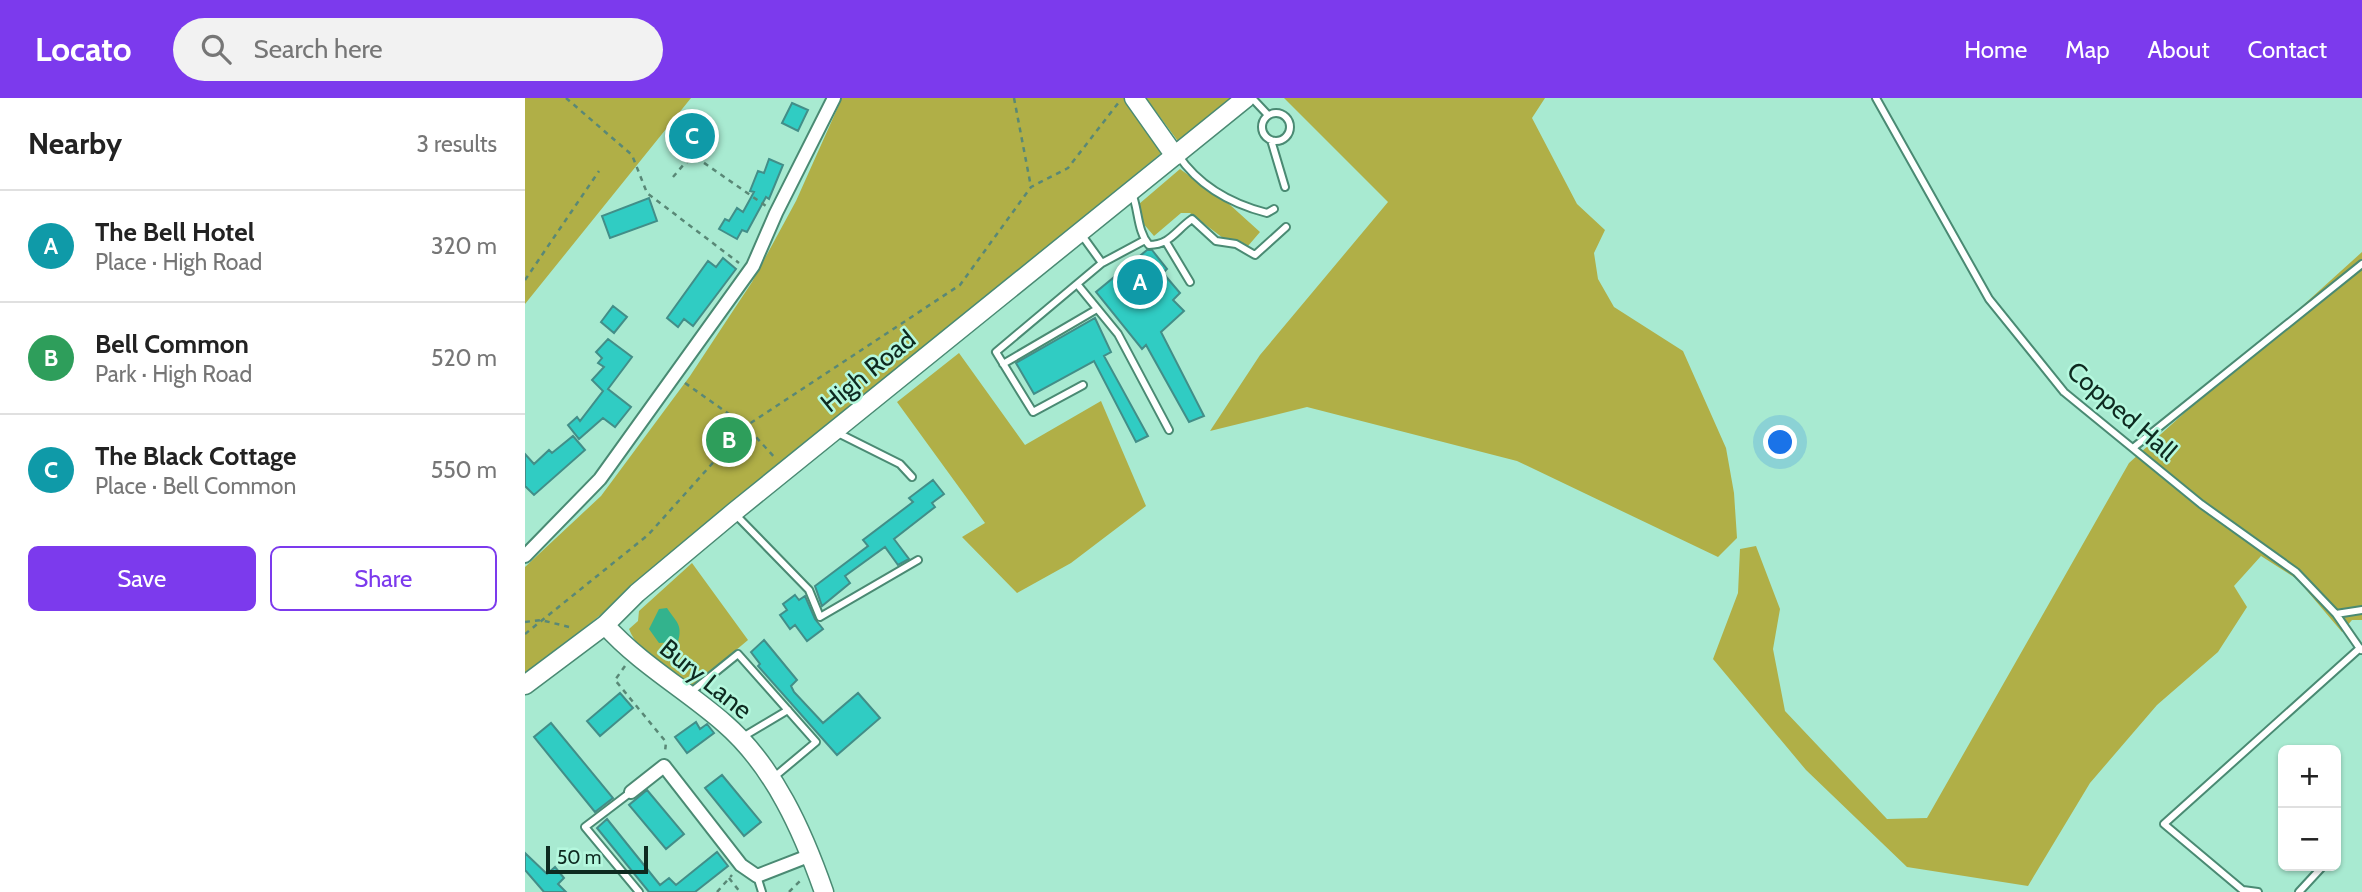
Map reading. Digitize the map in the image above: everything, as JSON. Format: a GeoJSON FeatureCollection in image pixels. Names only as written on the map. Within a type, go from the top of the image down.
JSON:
{"type":"FeatureCollection","features":[{"type":"Feature","properties":{"kind":"main road"},"geometry":{"type":"LineString","coordinates":[[1134,98],[1176,155]]}},
{"type":"Feature","properties":{"kind":"main road","name":"High Road"},"geometry":{"type":"LineString","coordinates":[[525,685],[605,625],[637,593],[734,512],[788,472],[1246,98]]}},
{"type":"Feature","properties":{"kind":"main road","name":"Bury Lane"},"geometry":{"type":"LineString","coordinates":[[605,625],[633,654],[689,694],[740,739],[772,779],[811,855],[824,892]]}},
{"type":"Feature","properties":{"kind":"street"},"geometry":{"type":"LineString","coordinates":[[525,556],[600,479],[750,271],[834,98]]}},
{"type":"Feature","properties":{"kind":"street"},"geometry":{"type":"LineString","coordinates":[[631,792],[664,766],[741,865],[757,876],[811,855]]}},
{"type":"Feature","properties":{"kind":"lane"},"geometry":{"type":"LineString","coordinates":[[1252,98],[1268,115],[1285,115],[1291,125],[1283,140],[1271,141]]}},
{"type":"Feature","properties":{"kind":"lane","name":"Copped Hall"},"geometry":{"type":"LineString","coordinates":[[1876,98],[1989,299],[2064,392],[2201,504],[2296,572],[2336,614],[2361,650]]}},
{"type":"Feature","properties":{"kind":"lane"},"geometry":{"type":"LineString","coordinates":[[1268,115],[1262,126],[1264,135],[1271,141],[1285,187]]}},
{"type":"Feature","properties":{"kind":"lane"},"geometry":{"type":"LineString","coordinates":[[1176,155],[1194,176],[1240,206],[1267,213],[1274,209]]}},
{"type":"Feature","properties":{"kind":"lane"},"geometry":{"type":"LineString","coordinates":[[1132,191],[1141,214],[1140,227],[1149,245],[1166,242],[1192,219],[1216,241],[1236,244],[1255,255],[1286,227]]}},
{"type":"Feature","properties":{"kind":"lane"},"geometry":{"type":"LineString","coordinates":[[1080,232],[1102,262]]}},
{"type":"Feature","properties":{"kind":"lane"},"geometry":{"type":"LineString","coordinates":[[1083,385],[1033,412],[996,352],[1102,262],[1145,240]]}},
{"type":"Feature","properties":{"kind":"lane"},"geometry":{"type":"LineString","coordinates":[[1166,242],[1190,282]]}},
{"type":"Feature","properties":{"kind":"lane"},"geometry":{"type":"LineString","coordinates":[[2133,449],[2362,264]]}},
{"type":"Feature","properties":{"kind":"lane"},"geometry":{"type":"LineString","coordinates":[[1077,284],[1118,334],[1170,430]]}},
{"type":"Feature","properties":{"kind":"lane"},"geometry":{"type":"LineString","coordinates":[[1003,363],[1097,309]]}},
{"type":"Feature","properties":{"kind":"lane"},"geometry":{"type":"LineString","coordinates":[[835,431],[900,464],[912,477]]}},
{"type":"Feature","properties":{"kind":"lane"},"geometry":{"type":"LineString","coordinates":[[734,512],[809,590],[820,617],[918,560]]}},
{"type":"Feature","properties":{"kind":"lane"},"geometry":{"type":"LineString","coordinates":[[2336,614],[2362,610]]}},
{"type":"Feature","properties":{"kind":"lane"},"geometry":{"type":"LineString","coordinates":[[2258,892],[2244,891],[2164,824],[2361,650]]}},
{"type":"Feature","properties":{"kind":"lane"},"geometry":{"type":"LineString","coordinates":[[689,694],[738,654],[815,742],[772,779]]}},
{"type":"Feature","properties":{"kind":"lane"},"geometry":{"type":"LineString","coordinates":[[740,739],[787,710]]}},
{"type":"Feature","properties":{"kind":"lane"},"geometry":{"type":"LineString","coordinates":[[631,792],[585,827],[639,892]]}},
{"type":"Feature","properties":{"kind":"lane"},"geometry":{"type":"LineString","coordinates":[[2299,892],[2318,871]]}},
{"type":"Feature","properties":{"kind":"lane"},"geometry":{"type":"LineString","coordinates":[[757,876],[762,892]]}},
{"type":"Feature","properties":{"kind":"path"},"geometry":{"type":"LineString","coordinates":[[566,98],[632,155],[647,192],[750,271]]}},
{"type":"Feature","properties":{"kind":"path"},"geometry":{"type":"LineString","coordinates":[[1014,98],[1031,187]]}},
{"type":"Feature","properties":{"kind":"path"},"geometry":{"type":"LineString","coordinates":[[525,634],[649,535],[746,426],[960,285],[1031,187],[1067,168],[1113,108],[1125,98]]}},
{"type":"Feature","properties":{"kind":"path"},"geometry":{"type":"LineString","coordinates":[[673,177],[685,163],[697,158],[776,213]]}},
{"type":"Feature","properties":{"kind":"path"},"geometry":{"type":"LineString","coordinates":[[525,280],[599,172]]}},
{"type":"Feature","properties":{"kind":"path"},"geometry":{"type":"LineString","coordinates":[[673,375],[746,426],[788,472]]}},
{"type":"Feature","properties":{"kind":"path"},"geometry":{"type":"LineString","coordinates":[[525,622],[541,620],[572,628],[583,639]]}},
{"type":"Feature","properties":{"kind":"path"},"geometry":{"type":"LineString","coordinates":[[633,654],[615,680],[667,742],[664,766]]}},
{"type":"Feature","properties":{"kind":"path"},"geometry":{"type":"LineString","coordinates":[[717,892],[741,865]]}},
{"type":"Feature","properties":{"kind":"path"},"geometry":{"type":"LineString","coordinates":[[729,878],[740,892]]}},
{"type":"Feature","properties":{"kind":"shaded area"},"geometry":{"type":"Polygon","coordinates":[[[525,98],[691,98],[525,304],[525,98]]]}},
{"type":"Feature","properties":{"kind":"shaded area"},"geometry":{"type":"Polygon","coordinates":[[[842,98],[1126,98],[1164,151],[525,677],[525,567],[601,496],[690,376],[752,282],[796,201],[842,98]]]}},
{"type":"Feature","properties":{"kind":"shaded area"},"geometry":{"type":"Polygon","coordinates":[[[1146,98],[1232,98],[1180,144],[1146,98]]]}},
{"type":"Feature","properties":{"kind":"shaded area"},"geometry":{"type":"Polygon","coordinates":[[[1284,98],[1545,98],[1532,118],[1577,204],[1605,230],[1594,253],[1598,279],[1614,307],[1683,351],[1726,448],[1734,493],[1737,538],[1718,557],[1517,461],[1307,407],[1210,431],[1260,355],[1388,202],[1284,98]]]}},
{"type":"Feature","properties":{"kind":"shaded area"},"geometry":{"type":"Polygon","coordinates":[[[1180,169],[1229,204],[1260,232],[1248,246],[1240,241],[1223,238],[1190,213],[1181,213],[1154,236],[1142,222],[1139,204],[1180,169]]]}},
{"type":"Feature","properties":{"kind":"shaded area"},"geometry":{"type":"Polygon","coordinates":[[[2362,252],[2362,620],[2352,620],[2342,632],[2297,579],[2261,556],[2234,586],[2247,607],[2218,652],[2157,705],[2090,783],[2028,886],[1907,867],[1806,770],[1713,659],[1738,593],[1740,549],[1756,546],[1780,609],[1773,649],[1785,711],[1887,819],[1927,818],[2129,463],[2362,252]]]}},
{"type":"Feature","properties":{"kind":"shaded area"},"geometry":{"type":"Polygon","coordinates":[[[959,353],[1025,445],[1101,401],[1146,506],[1071,563],[1017,593],[962,537],[985,523],[897,402],[959,353]]]}},
{"type":"Feature","properties":{"kind":"shaded area"},"geometry":{"type":"Polygon","coordinates":[[[692,563],[748,640],[691,688],[647,655],[629,629],[638,621],[639,611],[692,563]]]}},
{"type":"Feature","properties":{"kind":"shaded area"},"geometry":{"type":"Polygon","coordinates":[[[667,608],[679,627],[678,642],[659,643],[649,629],[659,609],[667,608]]]}},
{"type":"Feature","properties":{"kind":"building"},"geometry":{"type":"Polygon","coordinates":[[[792,103],[808,110],[798,131],[782,123],[792,103]]]}},
{"type":"Feature","properties":{"kind":"building"},"geometry":{"type":"Polygon","coordinates":[[[689,123],[705,137],[694,148],[679,134],[689,123]]]}},
{"type":"Feature","properties":{"kind":"building"},"geometry":{"type":"Polygon","coordinates":[[[769,159],[783,165],[769,199],[766,197],[747,232],[742,230],[737,239],[719,229],[725,219],[729,221],[737,208],[743,212],[754,192],[750,191],[758,171],[764,173],[769,159]]]}},
{"type":"Feature","properties":{"kind":"building"},"geometry":{"type":"Polygon","coordinates":[[[649,198],[657,221],[610,238],[602,216],[649,198]]]}},
{"type":"Feature","properties":{"kind":"building"},"geometry":{"type":"Polygon","coordinates":[[[1147,250],[1152,250],[1167,269],[1163,273],[1180,293],[1173,300],[1184,311],[1161,332],[1204,416],[1189,422],[1146,345],[1142,349],[1096,292],[1147,250]]]}},
{"type":"Feature","properties":{"kind":"building"},"geometry":{"type":"Polygon","coordinates":[[[723,258],[736,269],[693,326],[684,319],[678,327],[667,318],[708,261],[716,267],[723,258]]]}},
{"type":"Feature","properties":{"kind":"building"},"geometry":{"type":"Polygon","coordinates":[[[613,306],[627,317],[614,333],[601,322],[613,306]]]}},
{"type":"Feature","properties":{"kind":"building"},"geometry":{"type":"Polygon","coordinates":[[[1095,318],[1111,352],[1104,356],[1148,436],[1136,442],[1094,361],[1034,394],[1016,363],[1095,318]]]}},
{"type":"Feature","properties":{"kind":"building"},"geometry":{"type":"Polygon","coordinates":[[[608,339],[632,357],[608,389],[631,407],[615,427],[603,418],[579,439],[568,425],[577,417],[580,421],[603,391],[592,380],[604,367],[598,363],[602,358],[596,352],[608,339]]]}},
{"type":"Feature","properties":{"kind":"building"},"geometry":{"type":"Polygon","coordinates":[[[573,436],[585,450],[534,495],[525,486],[525,454],[534,464],[549,450],[552,453],[573,436]]]}},
{"type":"Feature","properties":{"kind":"building"},"geometry":{"type":"Polygon","coordinates":[[[933,480],[944,494],[932,503],[935,507],[894,539],[909,559],[898,565],[885,547],[845,576],[850,583],[822,606],[815,586],[868,546],[863,540],[913,502],[909,498],[933,480]]]}},
{"type":"Feature","properties":{"kind":"building"},"geometry":{"type":"Polygon","coordinates":[[[795,595],[799,600],[805,596],[815,619],[823,629],[807,641],[795,625],[790,629],[780,615],[787,610],[783,604],[795,595]]]}},
{"type":"Feature","properties":{"kind":"building"},"geometry":{"type":"Polygon","coordinates":[[[764,640],[797,680],[791,686],[794,692],[823,723],[858,693],[880,718],[837,755],[758,666],[760,664],[751,652],[764,640]]]}},
{"type":"Feature","properties":{"kind":"building"},"geometry":{"type":"Polygon","coordinates":[[[620,693],[633,708],[600,736],[587,721],[620,693]]]}},
{"type":"Feature","properties":{"kind":"building"},"geometry":{"type":"Polygon","coordinates":[[[696,722],[700,729],[707,724],[714,733],[687,753],[675,737],[696,722]]]}},
{"type":"Feature","properties":{"kind":"building"},"geometry":{"type":"Polygon","coordinates":[[[551,723],[613,798],[595,812],[534,737],[551,723]]]}},
{"type":"Feature","properties":{"kind":"building"},"geometry":{"type":"Polygon","coordinates":[[[722,775],[761,822],[744,836],[705,788],[722,775]]]}},
{"type":"Feature","properties":{"kind":"building"},"geometry":{"type":"Polygon","coordinates":[[[647,790],[684,834],[666,849],[629,805],[647,790]]]}},
{"type":"Feature","properties":{"kind":"building"},"geometry":{"type":"Polygon","coordinates":[[[607,819],[660,885],[669,878],[676,885],[717,852],[728,866],[695,892],[649,892],[597,828],[607,819]]]}},
{"type":"Feature","properties":{"kind":"building"},"geometry":{"type":"Polygon","coordinates":[[[525,853],[547,874],[555,867],[564,878],[558,884],[566,892],[544,892],[525,870],[525,853]]]}},
{"type":"Feature","properties":{"kind":"place","name":"The Black Cottage"},"geometry":{"type":"Point","coordinates":[692,136]}},
{"type":"Feature","properties":{"kind":"place","name":"The Bell Hotel"},"geometry":{"type":"Point","coordinates":[1140,282]}},
{"type":"Feature","properties":{"kind":"place","name":"Bell Common"},"geometry":{"type":"Point","coordinates":[729,440]}}]}
